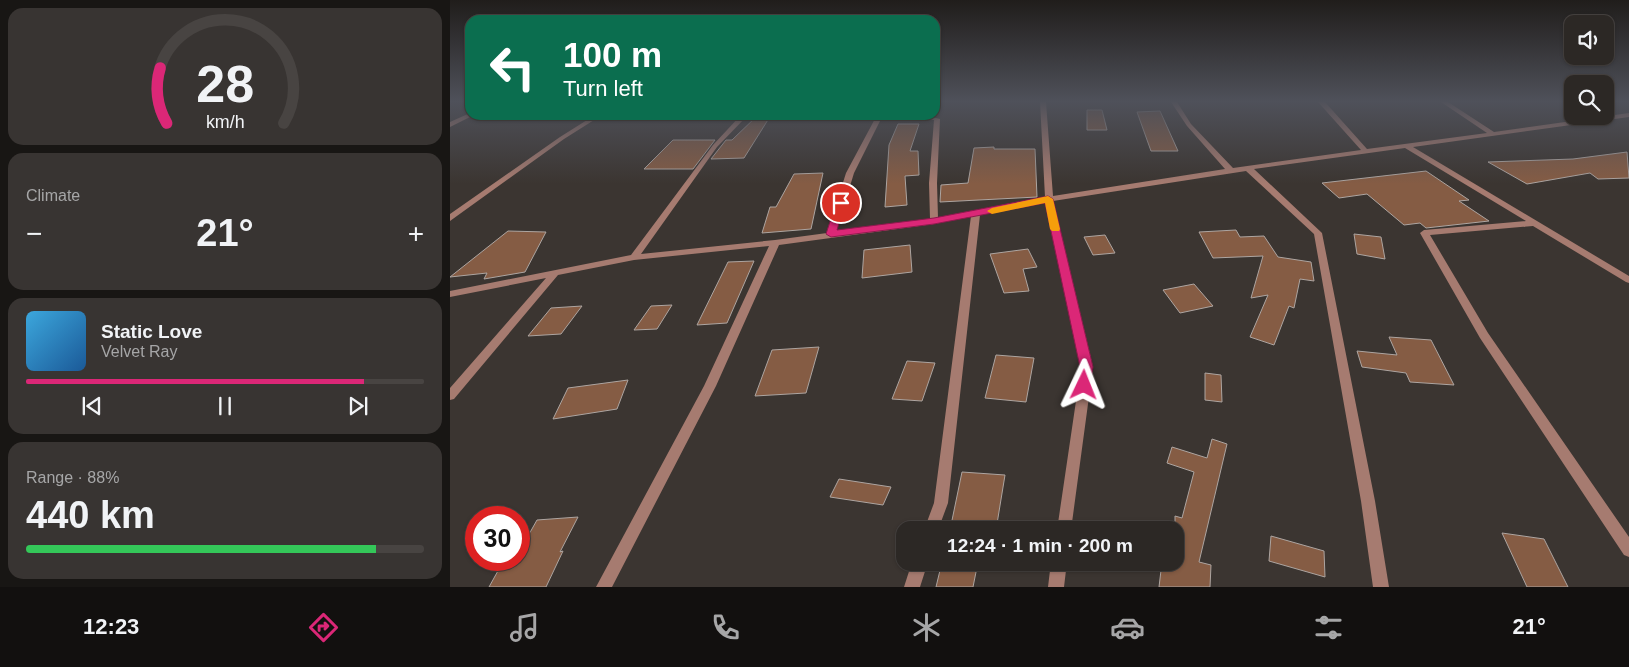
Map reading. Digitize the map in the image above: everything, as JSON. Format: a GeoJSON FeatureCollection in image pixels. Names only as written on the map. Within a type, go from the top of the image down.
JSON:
{"type":"FeatureCollection","features":[{"type":"Feature","properties":{"kind":"street"},"geometry":{"type":"LineString","coordinates":[[450,218],[576,129]]}},
{"type":"Feature","properties":{"kind":"street"},"geometry":{"type":"LineString","coordinates":[[634,257],[715,146],[731,129]]}},
{"type":"Feature","properties":{"kind":"street"},"geometry":{"type":"LineString","coordinates":[[831,234],[850,173],[873,129]]}},
{"type":"Feature","properties":{"kind":"street"},"geometry":{"type":"LineString","coordinates":[[934,221],[933,183],[936,129]]}},
{"type":"Feature","properties":{"kind":"street"},"geometry":{"type":"LineString","coordinates":[[1044,129],[1048,199],[1086,367],[1065,521]]}},
{"type":"Feature","properties":{"kind":"street"},"geometry":{"type":"LineString","coordinates":[[1193,129],[1231,171]]}},
{"type":"Feature","properties":{"kind":"street"},"geometry":{"type":"LineString","coordinates":[[1346,129],[1366,152]]}},
{"type":"Feature","properties":{"kind":"street"},"geometry":{"type":"LineString","coordinates":[[1486,129],[1492,133]]}},
{"type":"Feature","properties":{"kind":"street"},"geometry":{"type":"LineString","coordinates":[[450,294],[634,257],[775,243],[934,221],[1048,199],[1518,129]]}},
{"type":"Feature","properties":{"kind":"street"},"geometry":{"type":"LineString","coordinates":[[1408,147],[1629,280]]}},
{"type":"Feature","properties":{"kind":"street"},"geometry":{"type":"LineString","coordinates":[[1248,168],[1318,233],[1368,501],[1381,587]]}},
{"type":"Feature","properties":{"kind":"street"},"geometry":{"type":"LineString","coordinates":[[934,521],[941,503],[976,214]]}},
{"type":"Feature","properties":{"kind":"street"},"geometry":{"type":"LineString","coordinates":[[1535,224],[1424,233],[1484,335],[1629,550]]}},
{"type":"Feature","properties":{"kind":"street"},"geometry":{"type":"LineString","coordinates":[[604,587],[710,386],[775,243]]}},
{"type":"Feature","properties":{"kind":"street"},"geometry":{"type":"LineString","coordinates":[[450,396],[556,272]]}},
{"type":"Feature","properties":{"kind":"street"},"geometry":{"type":"LineString","coordinates":[[912,587],[917,571]]}},
{"type":"Feature","properties":{"kind":"street"},"geometry":{"type":"LineString","coordinates":[[1056,587],[1058,571]]}},
{"type":"Feature","properties":{"kind":"building"},"geometry":{"type":"Polygon","coordinates":[[[743,129],[762,129],[744,158],[711,159],[726,140],[732,140],[743,129]]]}},
{"type":"Feature","properties":{"kind":"building"},"geometry":{"type":"Polygon","coordinates":[[[896,129],[917,129],[910,151],[918,151],[919,175],[905,176],[907,205],[885,207],[889,145],[896,129]]]}},
{"type":"Feature","properties":{"kind":"building"},"geometry":{"type":"Polygon","coordinates":[[[1143,129],[1168,129],[1178,151],[1151,151],[1143,129]]]}},
{"type":"Feature","properties":{"kind":"building"},"geometry":{"type":"Polygon","coordinates":[[[673,140],[715,140],[693,169],[644,169],[673,140]]]}},
{"type":"Feature","properties":{"kind":"building"},"geometry":{"type":"Polygon","coordinates":[[[994,147],[994,149],[1035,149],[1037,197],[940,202],[941,185],[968,183],[974,148],[994,147]]]}},
{"type":"Feature","properties":{"kind":"building"},"geometry":{"type":"Polygon","coordinates":[[[1627,152],[1629,178],[1598,179],[1590,173],[1527,184],[1488,162],[1573,159],[1627,152]]]}},
{"type":"Feature","properties":{"kind":"building"},"geometry":{"type":"Polygon","coordinates":[[[1426,171],[1469,200],[1459,201],[1489,221],[1426,228],[1420,223],[1404,225],[1367,194],[1339,198],[1322,183],[1426,171]]]}},
{"type":"Feature","properties":{"kind":"building"},"geometry":{"type":"Polygon","coordinates":[[[823,173],[811,229],[762,233],[770,207],[776,207],[794,174],[823,173]]]}},
{"type":"Feature","properties":{"kind":"building"},"geometry":{"type":"Polygon","coordinates":[[[1236,230],[1240,237],[1264,236],[1278,257],[1311,262],[1314,281],[1300,279],[1294,308],[1289,306],[1274,345],[1250,337],[1268,295],[1251,298],[1263,256],[1213,258],[1199,232],[1236,230]]]}},
{"type":"Feature","properties":{"kind":"building"},"geometry":{"type":"Polygon","coordinates":[[[508,231],[546,232],[525,272],[484,279],[487,273],[450,277],[508,231]]]}},
{"type":"Feature","properties":{"kind":"building"},"geometry":{"type":"Polygon","coordinates":[[[1354,234],[1381,237],[1385,259],[1357,254],[1354,234]]]}},
{"type":"Feature","properties":{"kind":"building"},"geometry":{"type":"Polygon","coordinates":[[[1105,235],[1115,253],[1093,255],[1084,237],[1105,235]]]}},
{"type":"Feature","properties":{"kind":"building"},"geometry":{"type":"Polygon","coordinates":[[[910,245],[912,272],[862,278],[864,250],[910,245]]]}},
{"type":"Feature","properties":{"kind":"building"},"geometry":{"type":"Polygon","coordinates":[[[1028,249],[1037,267],[1023,269],[1029,291],[1004,293],[990,254],[1028,249]]]}},
{"type":"Feature","properties":{"kind":"building"},"geometry":{"type":"Polygon","coordinates":[[[754,261],[727,323],[697,325],[728,262],[754,261]]]}},
{"type":"Feature","properties":{"kind":"building"},"geometry":{"type":"Polygon","coordinates":[[[1194,284],[1213,306],[1180,313],[1163,290],[1194,284]]]}},
{"type":"Feature","properties":{"kind":"building"},"geometry":{"type":"Polygon","coordinates":[[[672,305],[657,329],[634,330],[651,306],[672,305]]]}},
{"type":"Feature","properties":{"kind":"building"},"geometry":{"type":"Polygon","coordinates":[[[582,306],[561,334],[528,336],[551,308],[582,306]]]}},
{"type":"Feature","properties":{"kind":"building"},"geometry":{"type":"Polygon","coordinates":[[[1389,337],[1431,340],[1454,385],[1410,382],[1406,373],[1362,367],[1357,351],[1397,355],[1389,337]]]}},
{"type":"Feature","properties":{"kind":"building"},"geometry":{"type":"Polygon","coordinates":[[[819,347],[806,393],[755,396],[772,350],[819,347]]]}},
{"type":"Feature","properties":{"kind":"building"},"geometry":{"type":"Polygon","coordinates":[[[996,355],[1034,358],[1026,402],[985,398],[996,355]]]}},
{"type":"Feature","properties":{"kind":"building"},"geometry":{"type":"Polygon","coordinates":[[[907,361],[935,363],[922,401],[892,399],[907,361]]]}},
{"type":"Feature","properties":{"kind":"building"},"geometry":{"type":"Polygon","coordinates":[[[1205,373],[1221,375],[1222,402],[1205,400],[1205,373]]]}},
{"type":"Feature","properties":{"kind":"building"},"geometry":{"type":"Polygon","coordinates":[[[628,380],[617,409],[553,419],[568,388],[628,380]]]}},
{"type":"Feature","properties":{"kind":"building"},"geometry":{"type":"Polygon","coordinates":[[[1212,439],[1227,444],[1199,562],[1211,565],[1210,587],[1159,587],[1161,571],[1184,571],[1184,521],[1175,521],[1175,516],[1182,518],[1194,472],[1167,463],[1172,447],[1207,458],[1212,439]]]}},
{"type":"Feature","properties":{"kind":"building"},"geometry":{"type":"Polygon","coordinates":[[[962,472],[1005,475],[997,521],[952,521],[962,472]]]}},
{"type":"Feature","properties":{"kind":"building"},"geometry":{"type":"Polygon","coordinates":[[[839,479],[891,487],[883,505],[830,497],[839,479]]]}},
{"type":"Feature","properties":{"kind":"building"},"geometry":{"type":"Polygon","coordinates":[[[578,517],[560,552],[563,551],[546,587],[489,587],[498,571],[530,571],[530,532],[537,520],[578,517]]]}},
{"type":"Feature","properties":{"kind":"building"},"geometry":{"type":"Polygon","coordinates":[[[1502,533],[1544,539],[1568,587],[1527,587],[1502,533]]]}},
{"type":"Feature","properties":{"kind":"building"},"geometry":{"type":"Polygon","coordinates":[[[1271,536],[1324,551],[1325,577],[1269,561],[1271,536]]]}},
{"type":"Feature","properties":{"kind":"building"},"geometry":{"type":"Polygon","coordinates":[[[940,571],[976,571],[973,587],[936,587],[940,571]]]}},
{"type":"Feature","properties":{"kind":"slow traffic"},"geometry":{"type":"LineString","coordinates":[[992,211],[1048,199],[1055,229]]}},
{"type":"Feature","properties":{"kind":"route"},"geometry":{"type":"LineString","coordinates":[[841,203],[831,234],[934,221],[1048,199],[1086,367],[1084,385]]}}]}
